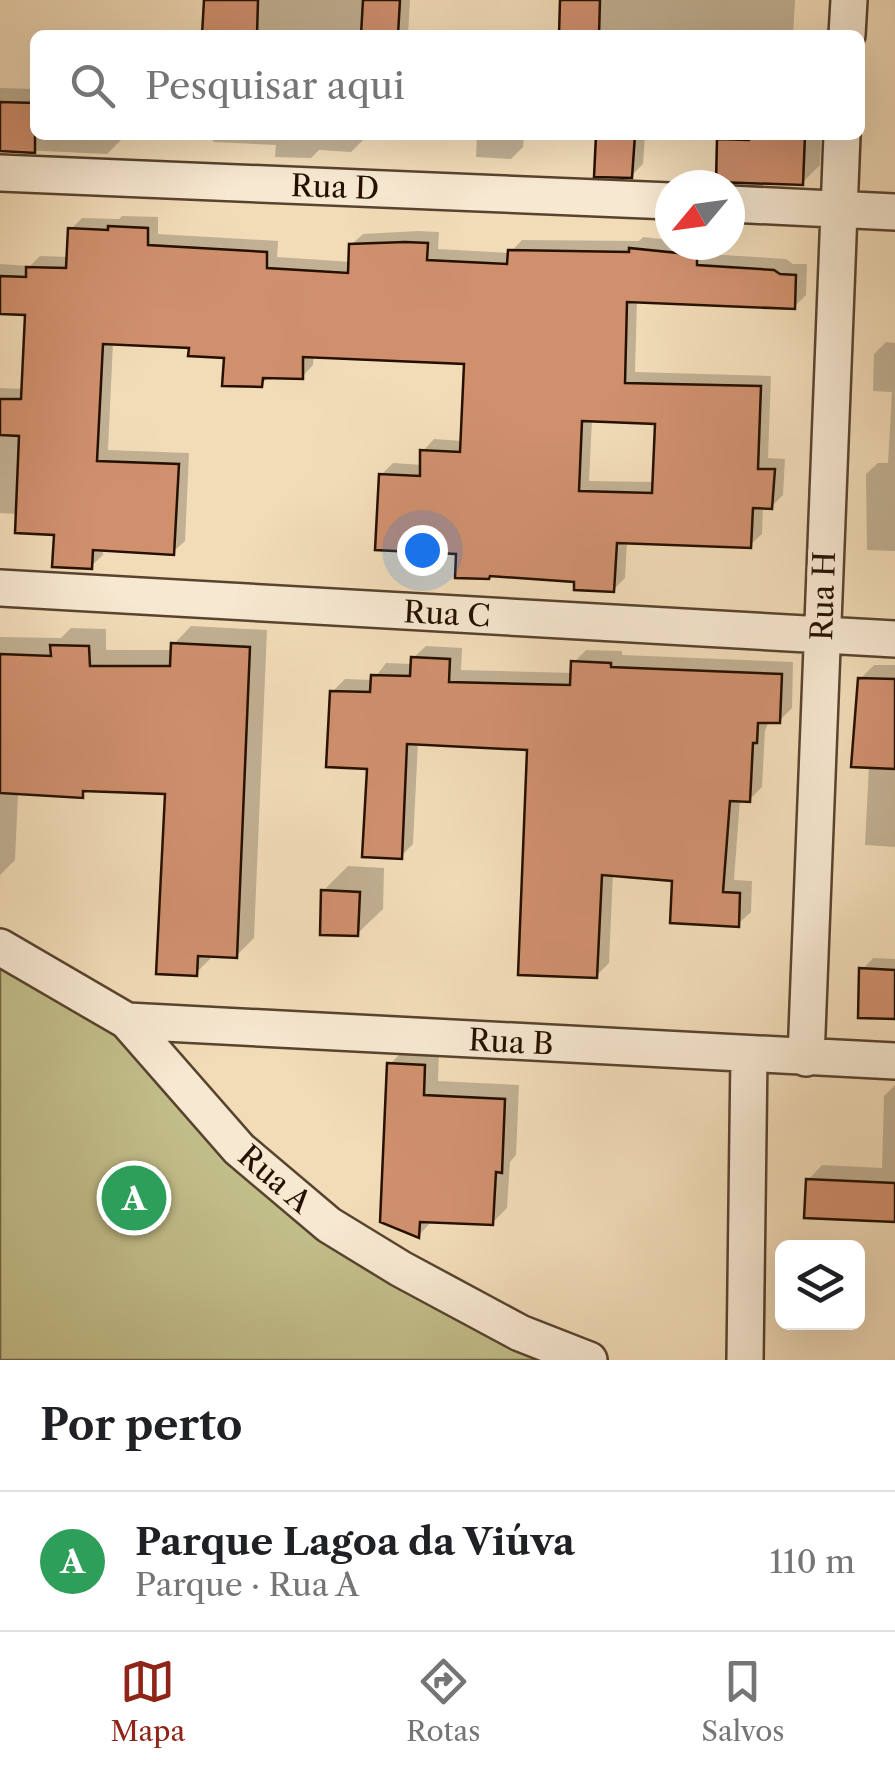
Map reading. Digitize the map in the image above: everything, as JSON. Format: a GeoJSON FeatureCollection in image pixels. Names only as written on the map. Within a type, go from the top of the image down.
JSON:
{"type":"FeatureCollection","features":[{"type":"Feature","properties":{"kind":"street"},"geometry":{"type":"LineString","coordinates":[[847,30],[849,0]]}},
{"type":"Feature","properties":{"kind":"street","name":"Rua H"},"geometry":{"type":"LineString","coordinates":[[806,1058],[842,140]]}},
{"type":"Feature","properties":{"kind":"street","name":"Rua D"},"geometry":{"type":"LineString","coordinates":[[0,173],[655,200]]}},
{"type":"Feature","properties":{"kind":"street"},"geometry":{"type":"LineString","coordinates":[[745,205],[895,212]]}},
{"type":"Feature","properties":{"kind":"street","name":"Rua C"},"geometry":{"type":"LineString","coordinates":[[0,588],[895,639]]}},
{"type":"Feature","properties":{"kind":"street","name":"Rua A"},"geometry":{"type":"LineString","coordinates":[[0,946],[127,1021],[238,1149],[329,1225],[401,1270],[520,1333],[589,1360]]}},
{"type":"Feature","properties":{"kind":"street","name":"Rua B"},"geometry":{"type":"LineString","coordinates":[[127,1021],[895,1061]]}},
{"type":"Feature","properties":{"kind":"street"},"geometry":{"type":"LineString","coordinates":[[746,1360],[750,1054]]}},
{"type":"Feature","properties":{"kind":"shaded area"},"geometry":{"type":"Polygon","coordinates":[[[0,947],[127,1021],[329,1225],[589,1360],[0,1360],[0,947]]]}},
{"type":"Feature","properties":{"kind":"building"},"geometry":{"type":"Polygon","coordinates":[[[204,0],[258,0],[257,30],[202,30],[204,0]]]}},
{"type":"Feature","properties":{"kind":"building"},"geometry":{"type":"Polygon","coordinates":[[[363,0],[400,0],[398,30],[361,30],[363,0]]]}},
{"type":"Feature","properties":{"kind":"building"},"geometry":{"type":"Polygon","coordinates":[[[560,0],[600,0],[599,30],[559,30],[560,0]]]}},
{"type":"Feature","properties":{"kind":"building"},"geometry":{"type":"Polygon","coordinates":[[[0,102],[30,103],[30,140],[35,140],[35,153],[0,151],[0,102]]]}},
{"type":"Feature","properties":{"kind":"building"},"geometry":{"type":"Polygon","coordinates":[[[596,140],[635,140],[632,178],[594,177],[596,140]]]}},
{"type":"Feature","properties":{"kind":"building"},"geometry":{"type":"Polygon","coordinates":[[[717,140],[805,140],[803,185],[745,183],[745,170],[716,170],[717,140]]]}},
{"type":"Feature","properties":{"kind":"building"},"geometry":{"type":"Polygon","coordinates":[[[68,228],[148,228],[148,245],[267,252],[267,268],[348,273],[349,244],[405,242],[428,243],[427,260],[507,264],[508,250],[629,252],[629,248],[655,251],[655,260],[697,260],[697,265],[796,275],[795,309],[627,302],[625,383],[761,386],[758,469],[775,469],[772,509],[753,508],[751,548],[617,543],[614,592],[574,590],[574,582],[490,576],[455,578],[456,554],[375,550],[379,474],[420,476],[420,450],[460,452],[464,364],[303,357],[303,379],[263,378],[262,387],[222,386],[224,358],[188,356],[189,348],[103,344],[97,461],[179,464],[174,555],[93,550],[92,569],[52,567],[54,535],[15,533],[19,436],[0,435],[0,399],[21,399],[25,315],[0,314],[0,276],[26,277],[26,267],[66,268],[68,228]],[[582,421],[579,491],[652,493],[655,424],[582,421]]]}},
{"type":"Feature","properties":{"kind":"building"},"geometry":{"type":"Polygon","coordinates":[[[171,643],[250,647],[237,958],[198,956],[197,976],[156,974],[165,794],[83,791],[83,798],[0,793],[0,654],[51,656],[50,645],[89,646],[90,666],[170,666],[171,643]]]}},
{"type":"Feature","properties":{"kind":"building"},"geometry":{"type":"Polygon","coordinates":[[[411,657],[450,659],[449,682],[570,685],[571,661],[611,663],[611,667],[782,674],[780,723],[758,723],[757,743],[753,743],[750,802],[730,801],[723,892],[740,893],[739,927],[670,923],[672,881],[602,875],[597,978],[518,975],[527,750],[407,744],[402,859],[362,857],[367,769],[326,767],[330,691],[370,692],[371,675],[410,676],[411,657]]]}},
{"type":"Feature","properties":{"kind":"building"},"geometry":{"type":"Polygon","coordinates":[[[858,678],[895,679],[895,769],[851,767],[858,678]]]}},
{"type":"Feature","properties":{"kind":"building"},"geometry":{"type":"Polygon","coordinates":[[[321,890],[360,892],[358,936],[320,935],[321,890]]]}},
{"type":"Feature","properties":{"kind":"building"},"geometry":{"type":"Polygon","coordinates":[[[859,968],[895,970],[895,1019],[858,1018],[859,968]]]}},
{"type":"Feature","properties":{"kind":"building"},"geometry":{"type":"Polygon","coordinates":[[[387,1063],[425,1065],[424,1095],[505,1099],[502,1173],[496,1172],[493,1225],[420,1222],[419,1238],[380,1222],[387,1063]]]}},
{"type":"Feature","properties":{"kind":"building"},"geometry":{"type":"Polygon","coordinates":[[[806,1179],[895,1183],[895,1222],[804,1218],[806,1179]]]}},
{"type":"Feature","properties":{"kind":"place","name":"Parque Lagoa da Viúva"},"geometry":{"type":"Point","coordinates":[134,1198]}}]}
